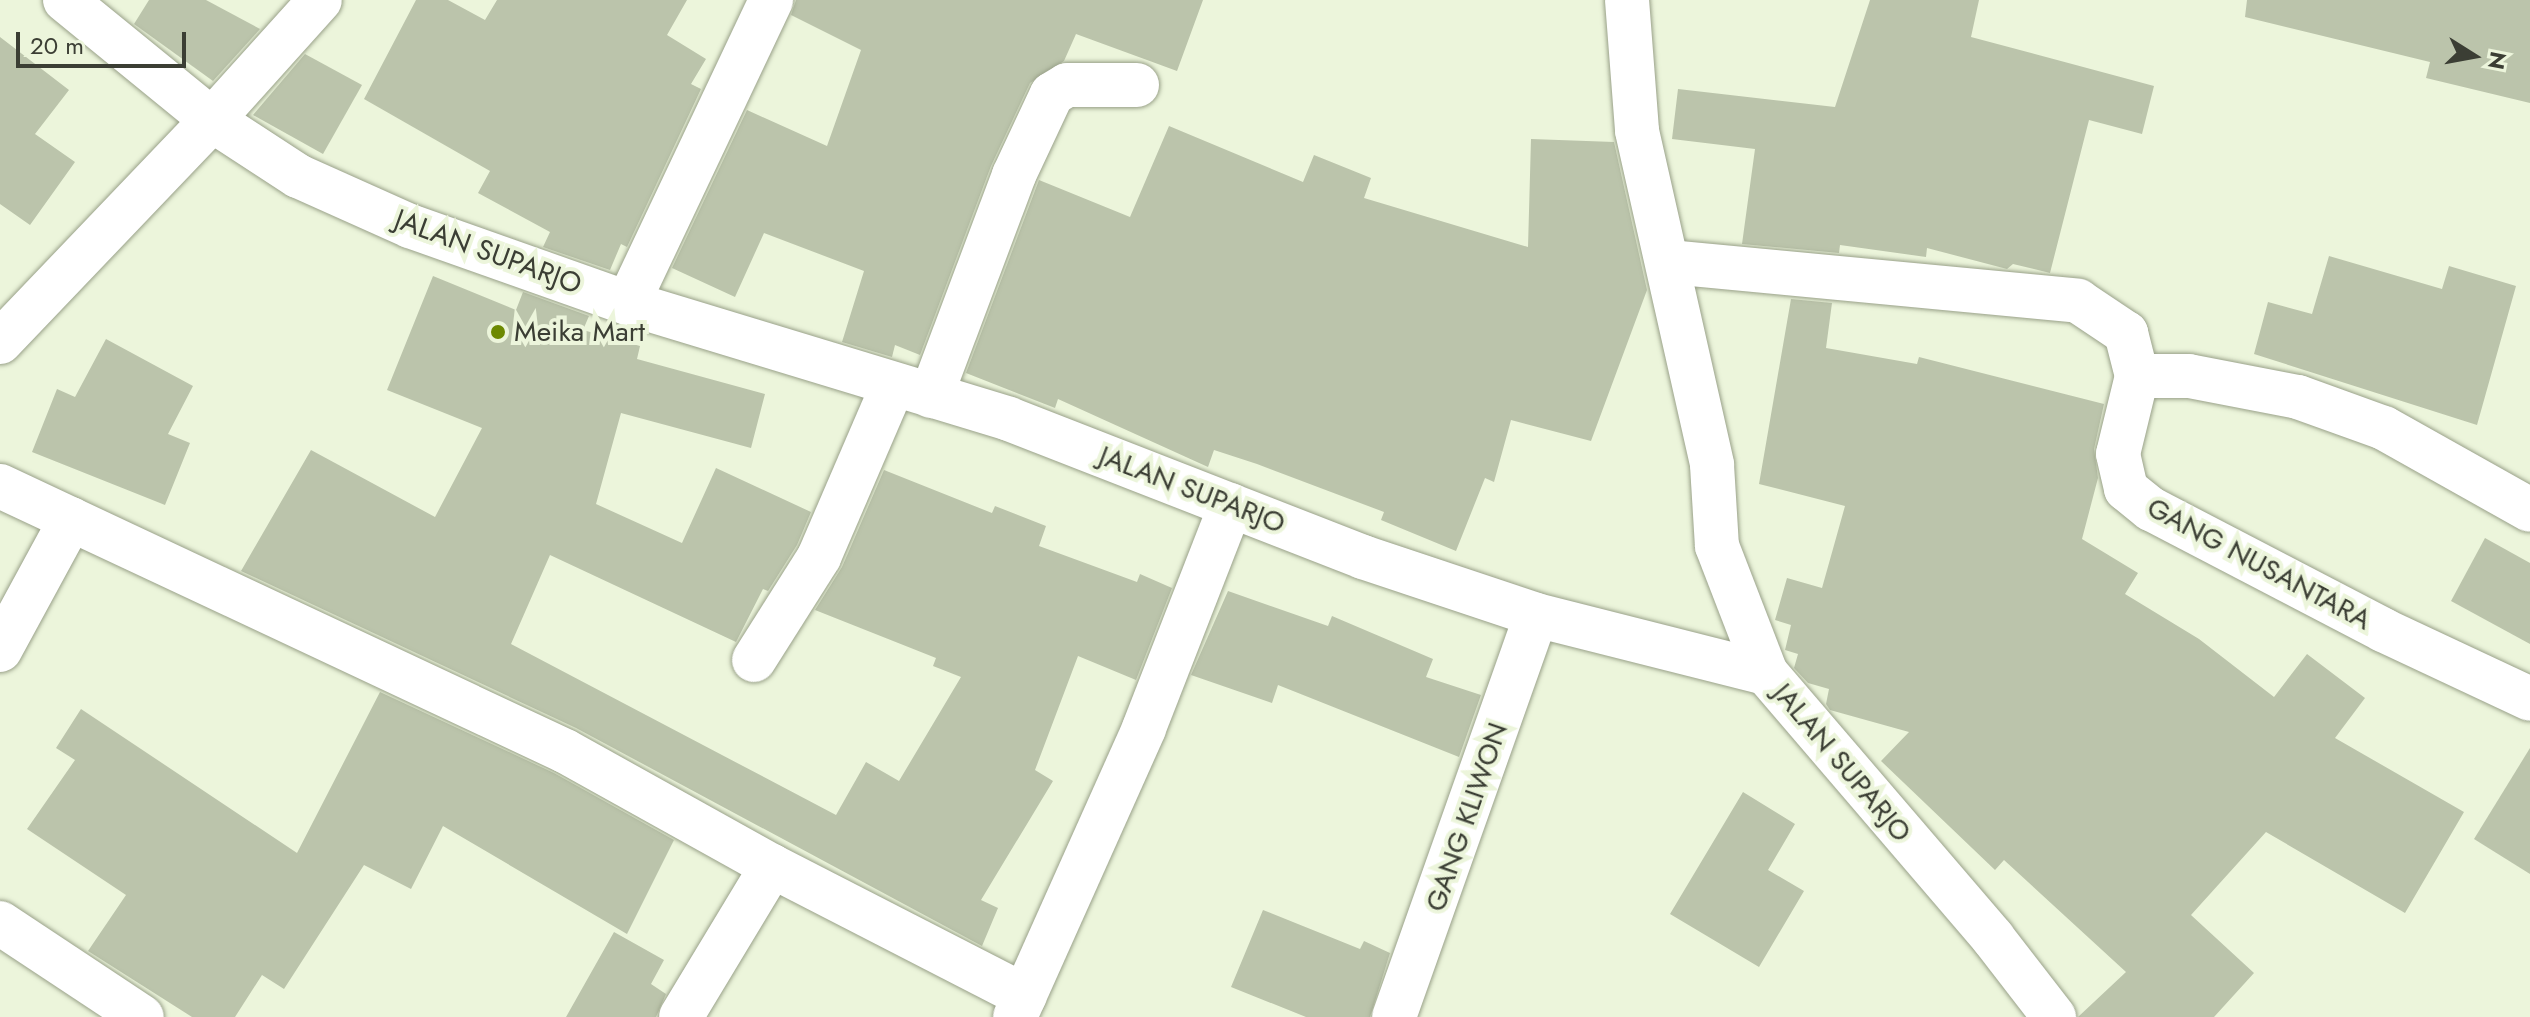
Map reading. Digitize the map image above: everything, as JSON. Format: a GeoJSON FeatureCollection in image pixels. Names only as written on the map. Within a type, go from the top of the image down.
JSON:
{"type":"FeatureCollection","features":[{"type":"Feature","properties":{"kind":"street","name":"JALAN SUPARJO"},"geometry":{"type":"LineString","coordinates":[[65,0],[212,120],[298,176],[410,226],[628,303],[1009,419],[1231,505],[1536,615],[1766,673],[1993,938],[2054,1017]]}},
{"type":"Feature","properties":{"kind":"street"},"geometry":{"type":"LineString","coordinates":[[0,342],[212,120],[320,0]]}},
{"type":"Feature","properties":{"kind":"street"},"geometry":{"type":"LineString","coordinates":[[628,303],[771,0]]}},
{"type":"Feature","properties":{"kind":"street"},"geometry":{"type":"LineString","coordinates":[[1627,0],[1637,131],[1669,262],[1712,465],[1717,546],[1766,673]]}},
{"type":"Feature","properties":{"kind":"street"},"geometry":{"type":"LineString","coordinates":[[754,660],[819,557],[912,390],[1052,94],[1067,85],[1137,85]]}},
{"type":"Feature","properties":{"kind":"street","name":"GANG NUSANTARA"},"geometry":{"type":"LineString","coordinates":[[1669,262],[2078,301],[2126,333],[2137,376],[2118,454],[2126,489],[2151,509],[2369,623],[2530,699]]}},
{"type":"Feature","properties":{"kind":"street"},"geometry":{"type":"LineString","coordinates":[[2137,376],[2189,376],[2298,397],[2384,428],[2530,510]]}},
{"type":"Feature","properties":{"kind":"street"},"geometry":{"type":"LineString","coordinates":[[0,486],[565,751],[1020,1007],[1144,728],[1231,505]]}},
{"type":"Feature","properties":{"kind":"street"},"geometry":{"type":"LineString","coordinates":[[0,650],[71,519]]}},
{"type":"Feature","properties":{"kind":"street","name":"GANG KLIWON"},"geometry":{"type":"LineString","coordinates":[[1394,1017],[1536,615]]}},
{"type":"Feature","properties":{"kind":"street"},"geometry":{"type":"LineString","coordinates":[[681,1017],[772,866]]}},
{"type":"Feature","properties":{"kind":"street"},"geometry":{"type":"LineString","coordinates":[[0,923],[142,1017]]}},
{"type":"Feature","properties":{"kind":"building"},"geometry":{"type":"Polygon","coordinates":[[[149,0],[206,0],[260,29],[213,81],[134,24],[149,0]]]}},
{"type":"Feature","properties":{"kind":"building"},"geometry":{"type":"Polygon","coordinates":[[[416,0],[448,0],[485,20],[497,0],[687,0],[667,35],[706,59],[691,84],[701,89],[627,247],[621,244],[610,270],[543,247],[550,232],[478,193],[490,171],[364,99],[416,0]]]}},
{"type":"Feature","properties":{"kind":"building"},"geometry":{"type":"Polygon","coordinates":[[[796,0],[1203,0],[1177,71],[1076,34],[1064,61],[1030,83],[991,166],[920,355],[895,345],[892,357],[842,342],[864,271],[764,233],[735,297],[672,268],[747,110],[827,146],[861,50],[791,15],[796,0]]]}},
{"type":"Feature","properties":{"kind":"building"},"geometry":{"type":"Polygon","coordinates":[[[1870,0],[1979,0],[1971,37],[2154,86],[2142,134],[2089,120],[2050,273],[2013,264],[2007,269],[1927,248],[1926,257],[1840,245],[1839,253],[1742,244],[1755,149],[1672,139],[1678,89],[1835,107],[1870,0]]]}},
{"type":"Feature","properties":{"kind":"building"},"geometry":{"type":"Polygon","coordinates":[[[2247,0],[2530,0],[2530,103],[2426,78],[2430,62],[2245,17],[2247,0]]]}},
{"type":"Feature","properties":{"kind":"building"},"geometry":{"type":"Polygon","coordinates":[[[0,37],[69,90],[35,134],[75,162],[30,225],[0,204],[0,37]]]}},
{"type":"Feature","properties":{"kind":"building"},"geometry":{"type":"Polygon","coordinates":[[[305,54],[362,85],[323,154],[253,115],[305,54]]]}},
{"type":"Feature","properties":{"kind":"building"},"geometry":{"type":"Polygon","coordinates":[[[1169,126],[1303,182],[1314,155],[1371,178],[1364,198],[1528,247],[1531,139],[1614,142],[1647,290],[1591,441],[1511,420],[1494,482],[1485,478],[1456,551],[1381,520],[1384,512],[1257,464],[1214,450],[1208,467],[1058,399],[1055,408],[966,373],[1039,180],[1130,217],[1169,126]]]}},
{"type":"Feature","properties":{"kind":"building"},"geometry":{"type":"Polygon","coordinates":[[[2329,256],[2442,289],[2449,266],[2516,286],[2477,425],[2254,354],[2268,302],[2312,314],[2329,256]]]}},
{"type":"Feature","properties":{"kind":"building"},"geometry":{"type":"Polygon","coordinates":[[[433,276],[516,310],[523,292],[589,316],[583,330],[640,346],[637,359],[765,394],[751,448],[621,413],[596,504],[682,543],[716,468],[811,512],[797,545],[768,591],[763,589],[736,642],[550,555],[511,644],[836,815],[866,762],[899,781],[961,677],[933,666],[936,658],[815,610],[842,567],[884,470],[992,513],[995,506],[1046,526],[1039,546],[1137,582],[1140,574],[1172,588],[1136,680],[1078,656],[1035,770],[1053,781],[981,900],[998,908],[982,946],[576,728],[241,571],[311,450],[435,517],[482,428],[387,390],[433,276]]]}},
{"type":"Feature","properties":{"kind":"building"},"geometry":{"type":"Polygon","coordinates":[[[1791,299],[1832,303],[1826,348],[1917,364],[1919,357],[2104,404],[2094,449],[2098,478],[2082,539],[2138,573],[2125,594],[2199,639],[2274,697],[2307,654],[2365,698],[2335,738],[2464,812],[2405,913],[2266,832],[2191,915],[2254,973],[2214,1017],[2078,1017],[2126,972],[2004,860],[1995,870],[1881,761],[1909,732],[1830,710],[1826,704],[1829,689],[1808,683],[1794,668],[1798,654],[1785,650],[1791,625],[1775,620],[1787,578],[1822,588],[1845,506],[1759,484],[1791,299]]]}},
{"type":"Feature","properties":{"kind":"building"},"geometry":{"type":"Polygon","coordinates":[[[106,339],[193,386],[168,434],[190,443],[165,505],[32,452],[57,389],[75,397],[106,339]]]}},
{"type":"Feature","properties":{"kind":"building"},"geometry":{"type":"Polygon","coordinates":[[[2485,538],[2530,563],[2530,644],[2451,601],[2485,538]]]}},
{"type":"Feature","properties":{"kind":"building"},"geometry":{"type":"Polygon","coordinates":[[[1228,591],[1328,626],[1332,616],[1433,659],[1426,677],[1481,695],[1459,757],[1278,685],[1272,703],[1191,675],[1228,591]]]}},
{"type":"Feature","properties":{"kind":"building"},"geometry":{"type":"Polygon","coordinates":[[[380,692],[554,773],[674,840],[627,934],[443,826],[411,889],[364,865],[284,989],[262,975],[235,1017],[192,1017],[88,951],[126,895],[27,829],[75,760],[56,748],[81,709],[297,853],[380,692]]]}},
{"type":"Feature","properties":{"kind":"building"},"geometry":{"type":"Polygon","coordinates":[[[2530,748],[2530,874],[2474,839],[2530,748]]]}},
{"type":"Feature","properties":{"kind":"building"},"geometry":{"type":"Polygon","coordinates":[[[1743,792],[1795,824],[1768,870],[1804,891],[1759,967],[1670,914],[1743,792]]]}},
{"type":"Feature","properties":{"kind":"building"},"geometry":{"type":"Polygon","coordinates":[[[1263,910],[1360,949],[1364,941],[1390,953],[1370,1017],[1306,1017],[1231,987],[1263,910]]]}},
{"type":"Feature","properties":{"kind":"building"},"geometry":{"type":"Polygon","coordinates":[[[614,932],[664,960],[651,984],[666,994],[656,1017],[566,1017],[614,932]]]}},
{"type":"Feature","properties":{"kind":"place","name":"Meika Mart"},"geometry":{"type":"Point","coordinates":[498,332]}}]}
